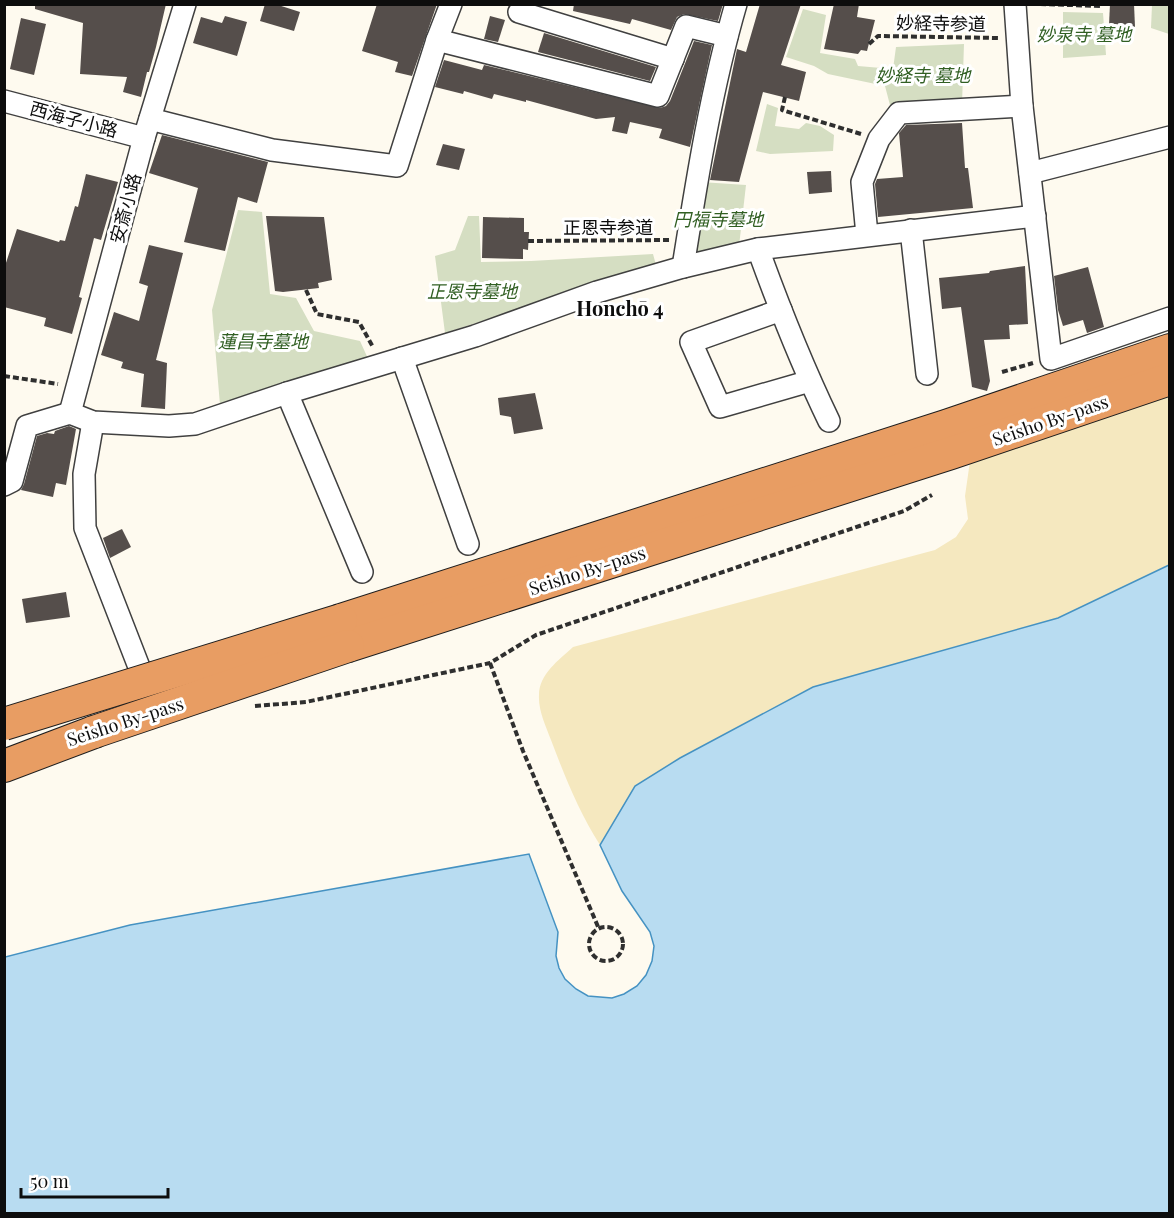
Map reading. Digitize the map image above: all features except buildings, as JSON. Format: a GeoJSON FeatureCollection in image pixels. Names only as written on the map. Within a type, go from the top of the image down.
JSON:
{"type":"FeatureCollection","features":[{"type":"Feature","properties":{"kind":"highway","name":"Seisho By-pass"},"geometry":{"type":"LineString","coordinates":[[948,440],[1170,350]]}},
{"type":"Feature","properties":{"kind":"highway","name":"Seisho By-pass"},"geometry":{"type":"LineString","coordinates":[[4,724],[344,633],[948,440],[1170,379]]}},
{"type":"Feature","properties":{"kind":"highway","name":"Seisho By-pass"},"geometry":{"type":"LineString","coordinates":[[4,759],[94,732],[344,633]]}},
{"type":"Feature","properties":{"kind":"highway"},"geometry":{"type":"LineString","coordinates":[[4,766],[94,732]]}},
{"type":"Feature","properties":{"kind":"street","name":"安斎小路"},"geometry":{"type":"LineString","coordinates":[[70,413],[147,128],[185,4]]}},
{"type":"Feature","properties":{"kind":"street"},"geometry":{"type":"LineString","coordinates":[[451,4],[437,40],[658,96],[686,26],[727,36]]}},
{"type":"Feature","properties":{"kind":"street"},"geometry":{"type":"LineString","coordinates":[[683,267],[702,149],[736,4]]}},
{"type":"Feature","properties":{"kind":"street"},"geometry":{"type":"LineString","coordinates":[[1015,4],[1022,106],[1050,359],[1170,318]]}},
{"type":"Feature","properties":{"kind":"street"},"geometry":{"type":"LineString","coordinates":[[519,12],[673,59]]}},
{"type":"Feature","properties":{"kind":"street","name":"西海子小路"},"geometry":{"type":"LineString","coordinates":[[4,101],[272,150],[397,166],[437,40]]}},
{"type":"Feature","properties":{"kind":"street"},"geometry":{"type":"LineString","coordinates":[[867,235],[862,182],[879,139],[899,113],[1022,106]]}},
{"type":"Feature","properties":{"kind":"street"},"geometry":{"type":"LineString","coordinates":[[1030,173],[1170,137]]}},
{"type":"Feature","properties":{"kind":"street"},"geometry":{"type":"LineString","coordinates":[[4,485],[12,481],[27,426],[70,413],[93,422],[150,425],[195,424],[286,393],[475,336],[597,292],[683,267],[758,249],[1035,216]]}},
{"type":"Feature","properties":{"kind":"street"},"geometry":{"type":"LineString","coordinates":[[911,230],[927,374]]}},
{"type":"Feature","properties":{"kind":"street"},"geometry":{"type":"LineString","coordinates":[[758,249],[780,310],[829,421]]}},
{"type":"Feature","properties":{"kind":"street"},"geometry":{"type":"LineString","coordinates":[[780,310],[691,342],[720,407],[810,381]]}},
{"type":"Feature","properties":{"kind":"street"},"geometry":{"type":"LineString","coordinates":[[392,361],[468,544]]}},
{"type":"Feature","properties":{"kind":"street"},"geometry":{"type":"LineString","coordinates":[[286,393],[362,572]]}},
{"type":"Feature","properties":{"kind":"street"},"geometry":{"type":"LineString","coordinates":[[93,422],[84,474],[85,528],[139,667]]}},
{"type":"Feature","properties":{"kind":"path"},"geometry":{"type":"LineString","coordinates":[[1040,4],[1101,6],[1101,4]]}},
{"type":"Feature","properties":{"kind":"path","name":"妙経寺参道"},"geometry":{"type":"LineString","coordinates":[[869,44],[878,36],[1017,38]]}},
{"type":"Feature","properties":{"kind":"path"},"geometry":{"type":"LineString","coordinates":[[785,97],[782,110],[879,139]]}},
{"type":"Feature","properties":{"kind":"path","name":"正恩寺参道"},"geometry":{"type":"LineString","coordinates":[[528,241],[687,240]]}},
{"type":"Feature","properties":{"kind":"path"},"geometry":{"type":"LineString","coordinates":[[306,290],[317,314],[359,322],[392,361]]}},
{"type":"Feature","properties":{"kind":"path"},"geometry":{"type":"LineString","coordinates":[[1002,372],[1026,365]]}},
{"type":"Feature","properties":{"kind":"path"},"geometry":{"type":"LineString","coordinates":[[4,376],[77,387]]}},
{"type":"Feature","properties":{"kind":"path"},"geometry":{"type":"LineString","coordinates":[[248,706],[306,702],[490,663],[536,635],[904,511],[932,495]]}},
{"type":"Feature","properties":{"kind":"path"},"geometry":{"type":"LineString","coordinates":[[490,663],[523,751],[599,929]]}},
{"type":"Feature","properties":{"kind":"path"},"geometry":{"type":"LineString","coordinates":[[610,927],[622,938],[622,949],[615,958],[603,960],[594,954],[590,941],[591,936],[599,929],[610,927]]}},
{"type":"Feature","properties":{"kind":"sand"},"geometry":{"type":"Polygon","coordinates":[[[1169,391],[1169,565],[1058,618],[813,687],[680,758],[635,786],[600,845],[585,820],[567,781],[540,707],[539,695],[542,680],[573,647],[935,550],[956,537],[968,519],[965,496],[970,461],[1169,391]]]}},
{"type":"Feature","properties":{"kind":"green space"},"geometry":{"type":"Polygon","coordinates":[[[1152,5],[1169,5],[1169,34],[1151,28],[1152,5]]]}},
{"type":"Feature","properties":{"kind":"green space","name":"妙経寺 墓地"},"geometry":{"type":"Polygon","coordinates":[[[803,9],[826,15],[820,53],[855,59],[858,66],[893,69],[896,47],[964,44],[962,104],[891,109],[885,86],[828,74],[814,66],[786,57],[803,9]]]}},
{"type":"Feature","properties":{"kind":"green space","name":"妙泉寺 墓地"},"geometry":{"type":"Polygon","coordinates":[[[1063,12],[1103,13],[1106,55],[1063,58],[1063,12]]]}},
{"type":"Feature","properties":{"kind":"green space"},"geometry":{"type":"Polygon","coordinates":[[[767,104],[778,108],[775,126],[799,129],[806,123],[820,126],[834,135],[833,151],[770,154],[756,151],[767,104]]]}},
{"type":"Feature","properties":{"kind":"green space","name":"円福寺墓地"},"geometry":{"type":"Polygon","coordinates":[[[701,182],[746,185],[739,246],[688,259],[701,182]]]}},
{"type":"Feature","properties":{"kind":"green space","name":"蓮昌寺墓地"},"geometry":{"type":"Polygon","coordinates":[[[238,210],[262,212],[270,294],[296,298],[314,331],[360,341],[370,363],[220,405],[212,310],[238,210]]]}},
{"type":"Feature","properties":{"kind":"green space","name":"正恩寺墓地"},"geometry":{"type":"Polygon","coordinates":[[[468,216],[479,216],[481,262],[653,254],[656,265],[445,333],[435,256],[455,250],[468,216]]]}},
{"type":"Feature","properties":{"kind":"water"},"geometry":{"type":"Polygon","coordinates":[[[1169,565],[1169,1213],[5,1213],[5,957],[130,925],[529,854],[558,932],[556,956],[565,979],[588,996],[612,998],[624,994],[637,986],[646,975],[652,961],[654,946],[650,932],[622,891],[600,845],[635,786],[680,758],[813,687],[1058,618],[1169,565]]]}},
{"type":"Feature","properties":{"kind":"district","name":"Honchō 4"},"geometry":{"type":"Point","coordinates":[620,307]}}]}
